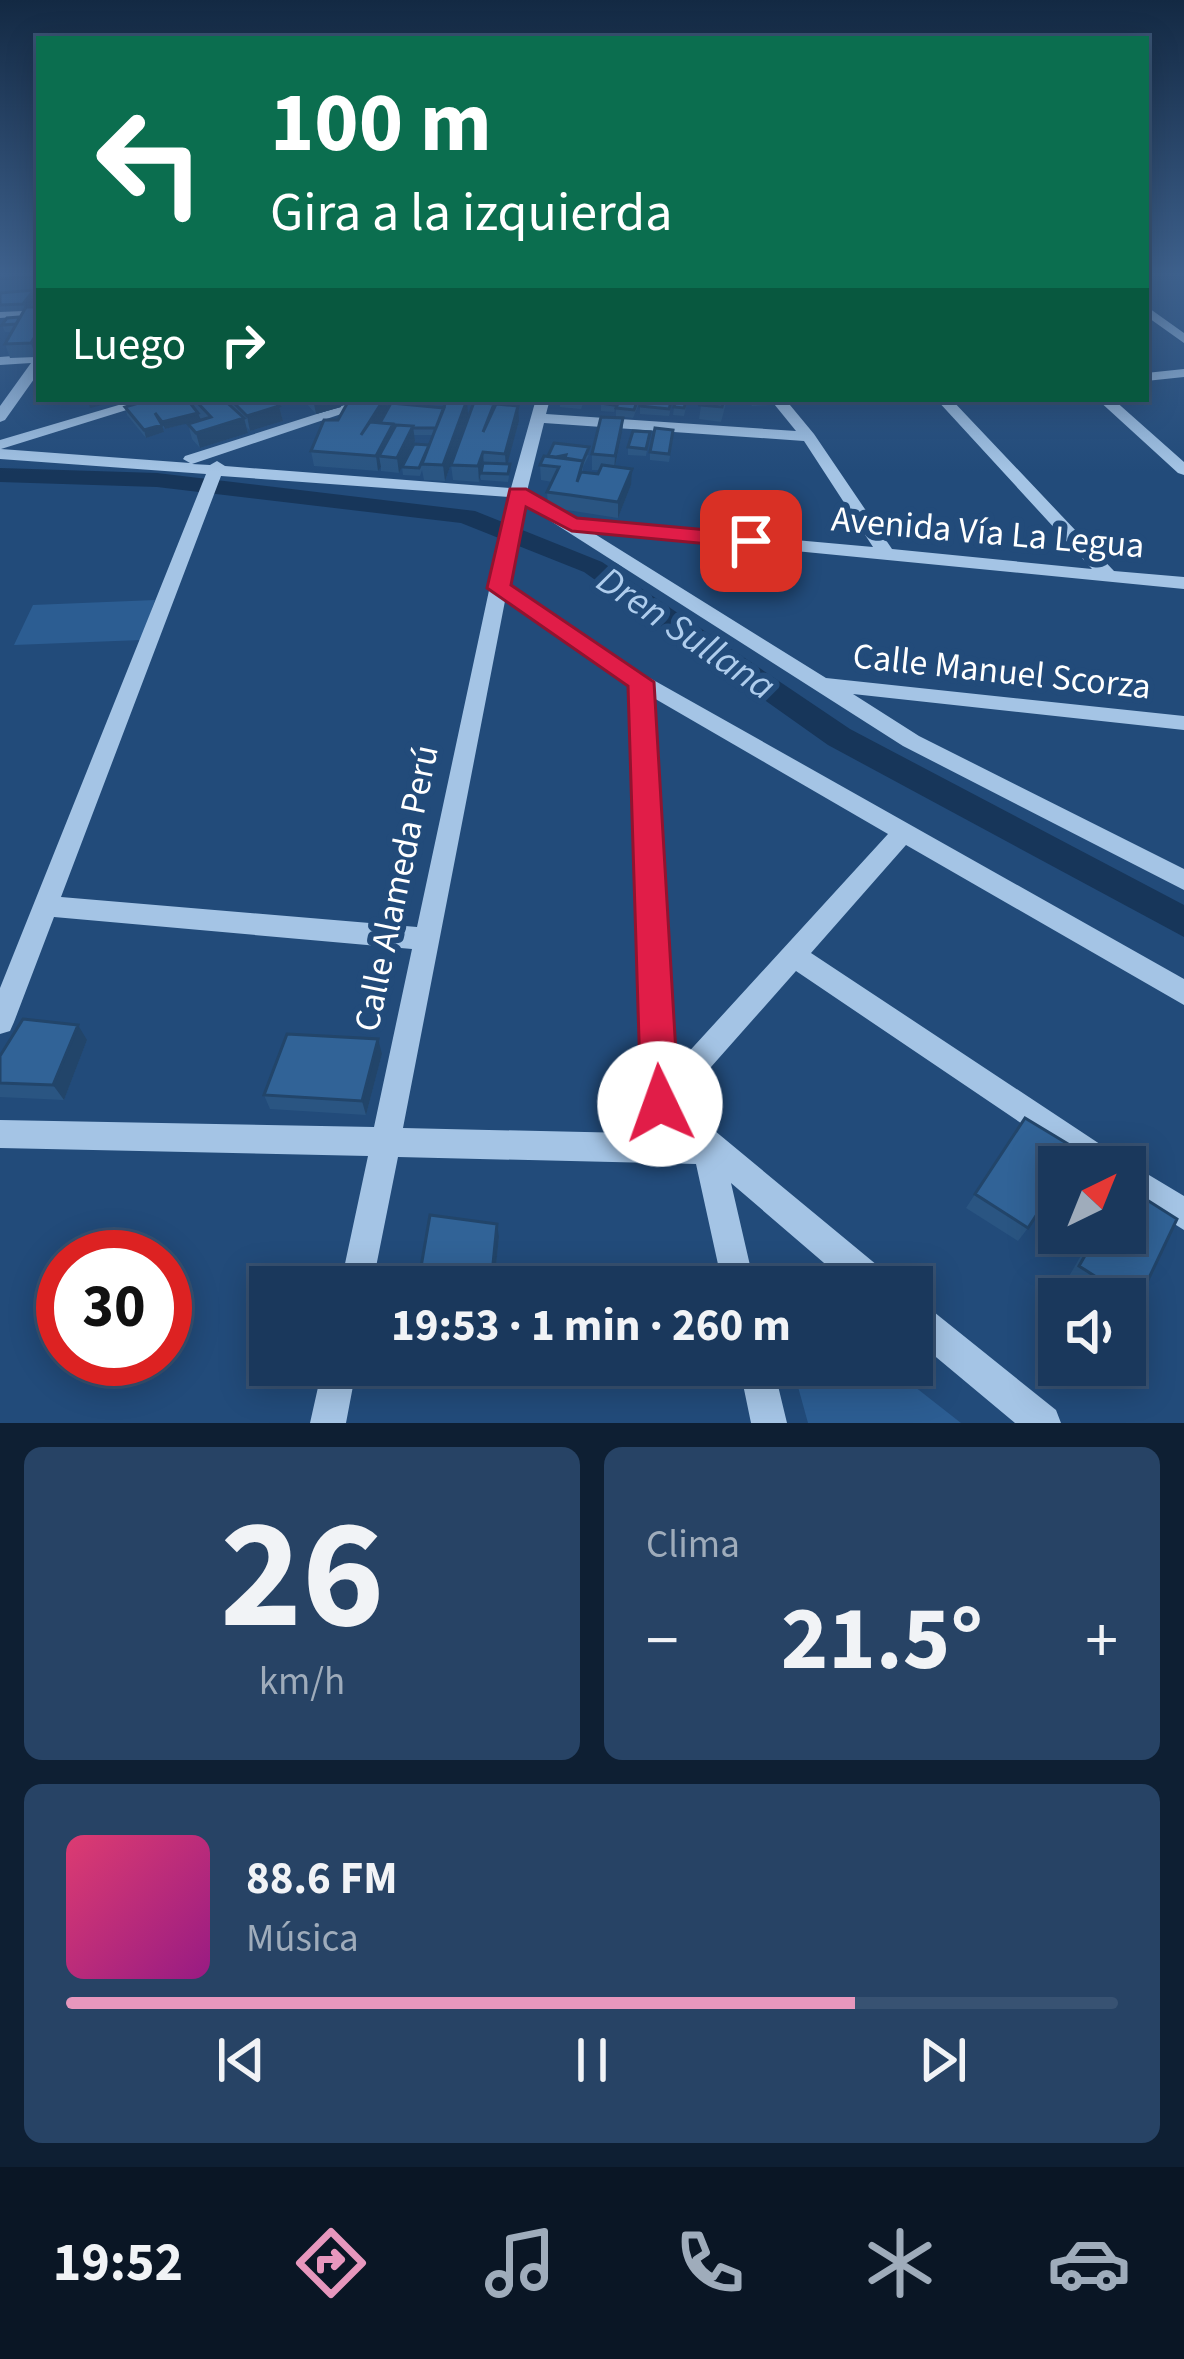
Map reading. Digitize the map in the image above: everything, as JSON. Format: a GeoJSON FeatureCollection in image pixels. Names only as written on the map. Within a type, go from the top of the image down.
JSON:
{"type":"FeatureCollection","features":[{"type":"Feature","properties":{"kind":"street"},"geometry":{"type":"LineString","coordinates":[[0,361],[36,360]]}},
{"type":"Feature","properties":{"kind":"street"},"geometry":{"type":"LineString","coordinates":[[0,416],[36,364]]}},
{"type":"Feature","properties":{"kind":"street"},"geometry":{"type":"LineString","coordinates":[[1149,377],[1184,374]]}},
{"type":"Feature","properties":{"kind":"street"},"geometry":{"type":"LineString","coordinates":[[0,449],[146,402]]}},
{"type":"Feature","properties":{"kind":"street"},"geometry":{"type":"LineString","coordinates":[[178,463],[370,402]]}},
{"type":"Feature","properties":{"kind":"street","name":"Calle Alameda Perú"},"geometry":{"type":"LineString","coordinates":[[360,1266],[505,556],[542,402]]}},
{"type":"Feature","properties":{"kind":"street"},"geometry":{"type":"LineString","coordinates":[[780,402],[809,436],[886,554]]}},
{"type":"Feature","properties":{"kind":"street"},"geometry":{"type":"LineString","coordinates":[[946,402],[1108,575]]}},
{"type":"Feature","properties":{"kind":"street"},"geometry":{"type":"LineString","coordinates":[[1107,402],[1184,470]]}},
{"type":"Feature","properties":{"kind":"street"},"geometry":{"type":"LineString","coordinates":[[538,418],[809,436]]}},
{"type":"Feature","properties":{"kind":"street"},"geometry":{"type":"LineString","coordinates":[[0,449],[517,500],[572,524],[812,683],[911,742],[1184,880]]}},
{"type":"Feature","properties":{"kind":"street"},"geometry":{"type":"LineString","coordinates":[[0,1022],[50,906],[216,469]]}},
{"type":"Feature","properties":{"kind":"street","name":"Avenida Vía La Legua"},"geometry":{"type":"LineString","coordinates":[[572,524],[1184,583]]}},
{"type":"Feature","properties":{"kind":"street"},"geometry":{"type":"LineString","coordinates":[[499,588],[641,682],[1184,992]]}},
{"type":"Feature","properties":{"kind":"street"},"geometry":{"type":"LineString","coordinates":[[641,682],[660,1104],[851,1266]]}},
{"type":"Feature","properties":{"kind":"street","name":"Calle Manuel Scorza"},"geometry":{"type":"LineString","coordinates":[[812,683],[1184,722]]}},
{"type":"Feature","properties":{"kind":"street"},"geometry":{"type":"LineString","coordinates":[[660,1104],[904,832]]}},
{"type":"Feature","properties":{"kind":"street"},"geometry":{"type":"LineString","coordinates":[[50,906],[427,939]]}},
{"type":"Feature","properties":{"kind":"street"},"geometry":{"type":"LineString","coordinates":[[796,957],[1080,1146]]}},
{"type":"Feature","properties":{"kind":"street"},"geometry":{"type":"LineString","coordinates":[[0,1134],[708,1149]]}},
{"type":"Feature","properties":{"kind":"street"},"geometry":{"type":"LineString","coordinates":[[708,1149],[734,1266]]}},
{"type":"Feature","properties":{"kind":"street"},"geometry":{"type":"LineString","coordinates":[[1146,1189],[1184,1214]]}},
{"type":"Feature","properties":{"kind":"street"},"geometry":{"type":"LineString","coordinates":[[933,1333],[1043,1423]]}},
{"type":"Feature","properties":{"kind":"street"},"geometry":{"type":"LineString","coordinates":[[328,1423],[336,1386]]}},
{"type":"Feature","properties":{"kind":"street"},"geometry":{"type":"LineString","coordinates":[[762,1386],[770,1423]]}},
{"type":"Feature","properties":{"kind":"shaded area"},"geometry":{"type":"Polygon","coordinates":[[[155,600],[141,640],[14,645],[33,605],[155,600]]]}},
{"type":"Feature","properties":{"kind":"shaded area"},"geometry":{"type":"Polygon","coordinates":[[[798,1386],[914,1386],[961,1423],[808,1423],[798,1386]]]}},
{"type":"Feature","properties":{"kind":"building"},"geometry":{"type":"Polygon","coordinates":[[[8,339],[33,339],[31,343],[5,344],[8,339]]]}},
{"type":"Feature","properties":{"kind":"building"},"geometry":{"type":"Polygon","coordinates":[[[142,402],[189,402],[198,413],[162,422],[155,413],[162,425],[144,430],[125,407],[142,402]]]}},
{"type":"Feature","properties":{"kind":"building"},"geometry":{"type":"Polygon","coordinates":[[[197,402],[226,402],[244,418],[196,433],[188,424],[211,417],[197,402]]]}},
{"type":"Feature","properties":{"kind":"building"},"geometry":{"type":"Polygon","coordinates":[[[233,402],[275,402],[279,406],[247,416],[233,402]]]}},
{"type":"Feature","properties":{"kind":"building"},"geometry":{"type":"Polygon","coordinates":[[[348,402],[382,402],[361,435],[370,422],[393,424],[376,456],[311,451],[324,420],[338,420],[348,402]]]}},
{"type":"Feature","properties":{"kind":"building"},"geometry":{"type":"Polygon","coordinates":[[[446,402],[466,402],[443,465],[422,464],[446,402]]]}},
{"type":"Feature","properties":{"kind":"building"},"geometry":{"type":"Polygon","coordinates":[[[474,402],[494,404],[483,432],[496,404],[518,406],[505,454],[483,452],[478,466],[451,465],[474,402]]]}},
{"type":"Feature","properties":{"kind":"building"},"geometry":{"type":"Polygon","coordinates":[[[619,402],[637,402],[634,410],[616,408],[619,402]]]}},
{"type":"Feature","properties":{"kind":"building"},"geometry":{"type":"Polygon","coordinates":[[[641,402],[671,402],[669,409],[640,406],[641,402]]]}},
{"type":"Feature","properties":{"kind":"building"},"geometry":{"type":"Polygon","coordinates":[[[391,403],[444,408],[436,428],[394,428],[380,423],[391,403]]]}},
{"type":"Feature","properties":{"kind":"building"},"geometry":{"type":"Polygon","coordinates":[[[601,417],[623,418],[615,456],[592,454],[601,417]]]}},
{"type":"Feature","properties":{"kind":"building"},"geometry":{"type":"Polygon","coordinates":[[[396,425],[413,426],[397,458],[379,456],[396,425]]]}},
{"type":"Feature","properties":{"kind":"building"},"geometry":{"type":"Polygon","coordinates":[[[655,428],[673,430],[669,454],[650,452],[655,428]]]}},
{"type":"Feature","properties":{"kind":"building"},"geometry":{"type":"Polygon","coordinates":[[[633,431],[650,432],[646,449],[628,447],[633,431]]]}},
{"type":"Feature","properties":{"kind":"building"},"geometry":{"type":"Polygon","coordinates":[[[554,443],[589,447],[583,461],[548,456],[554,443]]]}},
{"type":"Feature","properties":{"kind":"building"},"geometry":{"type":"Polygon","coordinates":[[[414,444],[429,445],[419,468],[402,467],[414,444]]]}},
{"type":"Feature","properties":{"kind":"building"},"geometry":{"type":"Polygon","coordinates":[[[544,456],[583,461],[577,482],[581,472],[598,474],[602,465],[632,469],[618,502],[547,492],[559,467],[540,465],[544,456]]]}},
{"type":"Feature","properties":{"kind":"building"},"geometry":{"type":"Polygon","coordinates":[[[483,463],[510,464],[508,474],[481,473],[483,463]]]}},
{"type":"Feature","properties":{"kind":"building"},"geometry":{"type":"Polygon","coordinates":[[[23,1019],[78,1025],[53,1085],[0,1083],[0,1056],[23,1019]]]}},
{"type":"Feature","properties":{"kind":"building"},"geometry":{"type":"Polygon","coordinates":[[[287,1034],[378,1039],[362,1101],[264,1095],[287,1034]]]}},
{"type":"Feature","properties":{"kind":"building"},"geometry":{"type":"Polygon","coordinates":[[[1025,1118],[1071,1146],[1038,1146],[1038,1213],[1028,1228],[975,1194],[1025,1118]]]}},
{"type":"Feature","properties":{"kind":"building"},"geometry":{"type":"Polygon","coordinates":[[[1146,1199],[1177,1219],[1146,1284],[1146,1278],[1098,1278],[1079,1266],[1086,1254],[1146,1254],[1146,1199]]]}},
{"type":"Feature","properties":{"kind":"building"},"geometry":{"type":"Polygon","coordinates":[[[430,1215],[497,1224],[493,1266],[421,1266],[430,1215]]]}},
{"type":"Feature","properties":{"kind":"waterway","name":"Dren Sullana"},"geometry":{"type":"LineString","coordinates":[[0,475],[157,480],[466,516],[593,567],[839,737],[1184,922]]}},
{"type":"Feature","properties":{"kind":"route"},"geometry":{"type":"LineString","coordinates":[[660,1104],[641,682],[499,588],[518,493],[572,524],[751,541]]}}]}
